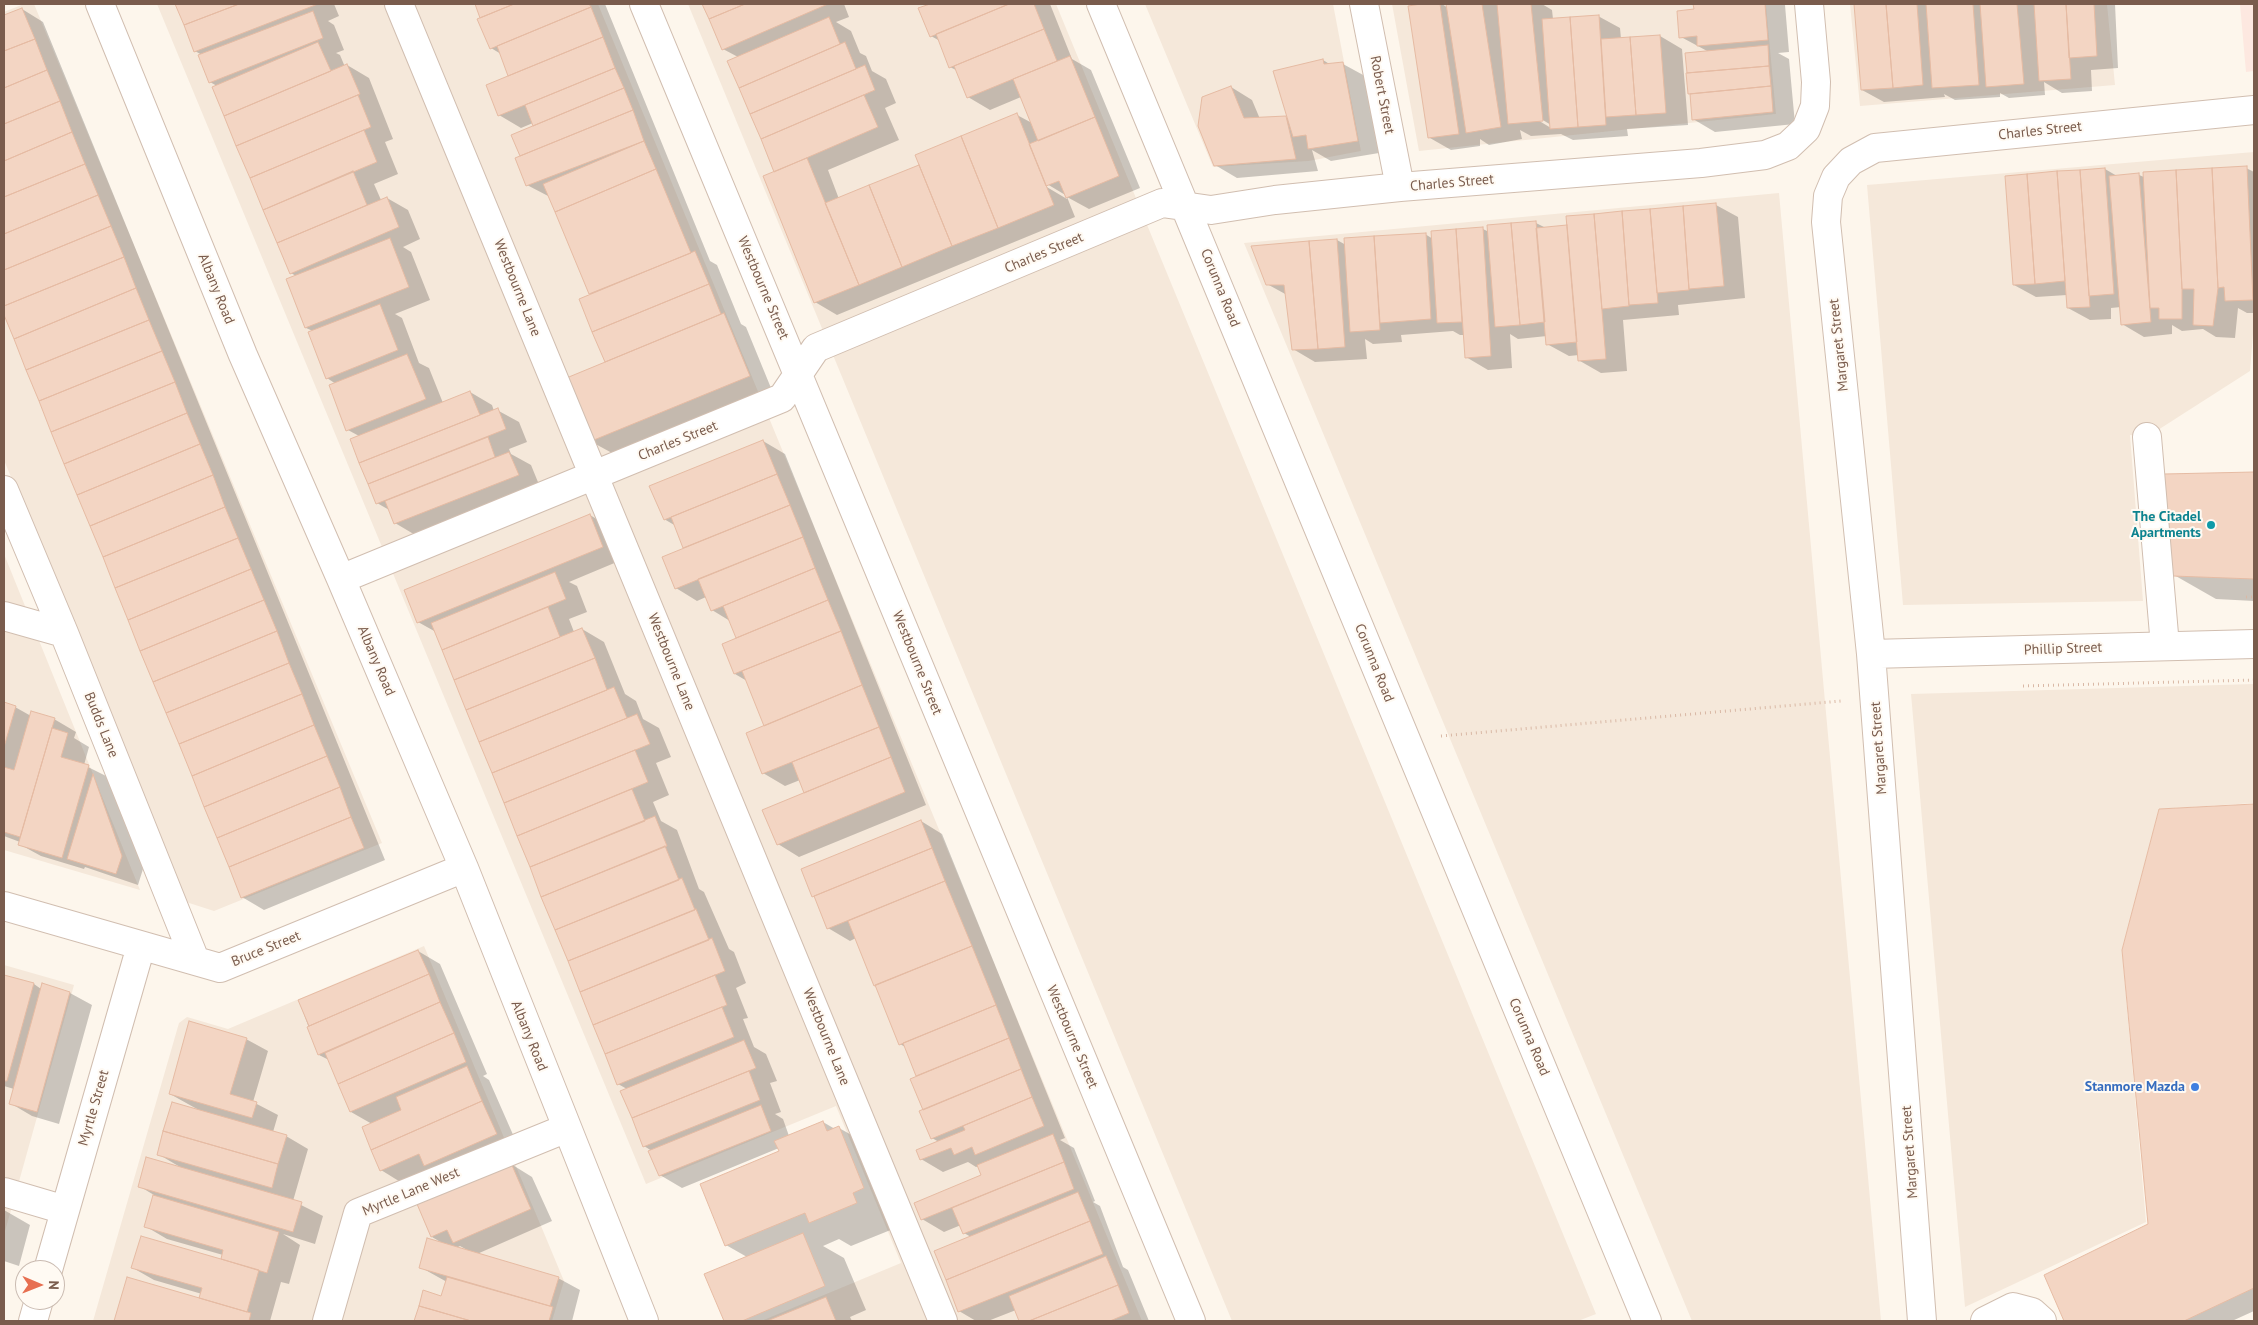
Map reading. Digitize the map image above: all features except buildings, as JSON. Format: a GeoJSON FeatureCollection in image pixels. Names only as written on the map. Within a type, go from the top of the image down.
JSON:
{"type":"FeatureCollection","features":[{"type":"Feature","properties":{"kind":"street","name":"Albany Road"},"geometry":{"type":"LineString","coordinates":[[100,4],[243,355],[342,579],[464,868],[644,1321]]}},
{"type":"Feature","properties":{"kind":"street","name":"Westbourne Lane"},"geometry":{"type":"LineString","coordinates":[[399,4],[943,1321]]}},
{"type":"Feature","properties":{"kind":"street","name":"Westbourne Street"},"geometry":{"type":"LineString","coordinates":[[644,4],[798,372],[991,844],[1191,1321]]}},
{"type":"Feature","properties":{"kind":"street","name":"Corunna Road"},"geometry":{"type":"LineString","coordinates":[[1101,4],[1647,1321]]}},
{"type":"Feature","properties":{"kind":"street","name":"Robert Street"},"geometry":{"type":"LineString","coordinates":[[1364,4],[1400,187]]}},
{"type":"Feature","properties":{"kind":"street","name":"Charles Street"},"geometry":{"type":"LineString","coordinates":[[342,579],[782,398],[816,348],[1162,203],[1211,210],[1275,200],[1400,187],[1701,163],[1765,156],[1788,146],[1806,129],[1815,106],[1816,82],[1809,4]]}},
{"type":"Feature","properties":{"kind":"street","name":"Charles Street"},"geometry":{"type":"LineString","coordinates":[[1836,177],[1851,161],[1875,148],[2254,110]]}},
{"type":"Feature","properties":{"kind":"street","name":"Margaret Street"},"geometry":{"type":"LineString","coordinates":[[1836,177],[1828,196],[1826,222],[1872,654],[1922,1321]]}},
{"type":"Feature","properties":{"kind":"street"},"geometry":{"type":"LineString","coordinates":[[2146,436],[2165,646]]}},
{"type":"Feature","properties":{"kind":"street","name":"Budds Lane"},"geometry":{"type":"LineString","coordinates":[[4,490],[64,632],[195,960]]}},
{"type":"Feature","properties":{"kind":"street"},"geometry":{"type":"LineString","coordinates":[[4,616],[64,632]]}},
{"type":"Feature","properties":{"kind":"street","name":"Phillip Street"},"geometry":{"type":"LineString","coordinates":[[1872,654],[2254,644]]}},
{"type":"Feature","properties":{"kind":"street","name":"Bruce Street"},"geometry":{"type":"LineString","coordinates":[[4,906],[220,968],[464,868]]}},
{"type":"Feature","properties":{"kind":"street","name":"Myrtle Street"},"geometry":{"type":"LineString","coordinates":[[51,1260],[141,946]]}},
{"type":"Feature","properties":{"kind":"street","name":"Myrtle Lane West"},"geometry":{"type":"LineString","coordinates":[[327,1321],[358,1213],[567,1128]]}},
{"type":"Feature","properties":{"kind":"street"},"geometry":{"type":"LineString","coordinates":[[4,1192],[65,1210]]}},
{"type":"Feature","properties":{"kind":"street"},"geometry":{"type":"LineString","coordinates":[[1985,1321],[2013,1307],[2032,1312],[2042,1321]]}},
{"type":"Feature","properties":{"kind":"path"},"geometry":{"type":"LineString","coordinates":[[2246,597],[2254,597]]}},
{"type":"Feature","properties":{"kind":"path"},"geometry":{"type":"LineString","coordinates":[[2015,686],[2254,680]]}},
{"type":"Feature","properties":{"kind":"path"},"geometry":{"type":"LineString","coordinates":[[1406,740],[1875,698]]}},
{"type":"Feature","properties":{"kind":"shaded area"},"geometry":{"type":"Polygon","coordinates":[[[24,4],[34,4],[382,843],[214,911],[186,902],[4,460],[4,12],[24,4]]]}},
{"type":"Feature","properties":{"kind":"shaded area"},"geometry":{"type":"Polygon","coordinates":[[[157,4],[598,4],[1142,1321],[761,1321],[901,1263],[836,1106],[646,1184],[157,4]]]}},
{"type":"Feature","properties":{"kind":"shaded area"},"geometry":{"type":"Polygon","coordinates":[[[688,4],[1056,4],[1596,1314],[1578,1321],[1232,1321],[688,4]]]}},
{"type":"Feature","properties":{"kind":"shaded area"},"geometry":{"type":"Polygon","coordinates":[[[1145,4],[1333,4],[1361,151],[1309,161],[1213,167],[1145,4]]]}},
{"type":"Feature","properties":{"kind":"shaded area"},"geometry":{"type":"Polygon","coordinates":[[[1392,4],[1766,4],[1776,114],[1419,151],[1392,4]]]}},
{"type":"Feature","properties":{"kind":"shaded area"},"geometry":{"type":"Polygon","coordinates":[[[1850,4],[2107,4],[2115,85],[1860,106],[1850,4]]]}},
{"type":"Feature","properties":{"kind":"shaded area"},"geometry":{"type":"Polygon","coordinates":[[[2240,4],[2254,4],[2254,71],[2246,72],[2240,4]]]}},
{"type":"Feature","properties":{"kind":"shaded area"},"geometry":{"type":"Polygon","coordinates":[[[2254,152],[2254,321],[2250,371],[2147,437],[2130,435],[2143,601],[1903,605],[1867,185],[2254,152]]]}},
{"type":"Feature","properties":{"kind":"shaded area"},"geometry":{"type":"Polygon","coordinates":[[[1779,193],[1881,1321],[1692,1321],[1244,243],[1779,193]]]}},
{"type":"Feature","properties":{"kind":"shaded area"},"geometry":{"type":"Polygon","coordinates":[[[4,554],[93,774],[140,890],[4,850],[4,554]]]}},
{"type":"Feature","properties":{"kind":"shaded area"},"geometry":{"type":"Polygon","coordinates":[[[2254,684],[2254,803],[2159,809],[2122,950],[2146,1222],[1965,1307],[1911,694],[2254,684]]]}},
{"type":"Feature","properties":{"kind":"shaded area"},"geometry":{"type":"Polygon","coordinates":[[[424,946],[564,1281],[552,1321],[93,1321],[179,1023],[187,1017],[228,1029],[424,946]]]}},
{"type":"Feature","properties":{"kind":"shaded area"},"geometry":{"type":"Polygon","coordinates":[[[4,965],[74,985],[4,1235],[4,965]]]}},
{"type":"Feature","properties":{"kind":"place","name":"The Citadel Apartments"},"geometry":{"type":"Point","coordinates":[2211,525]}},
{"type":"Feature","properties":{"kind":"place","name":"Stanmore Mazda"},"geometry":{"type":"Point","coordinates":[2195,1087]}}]}
